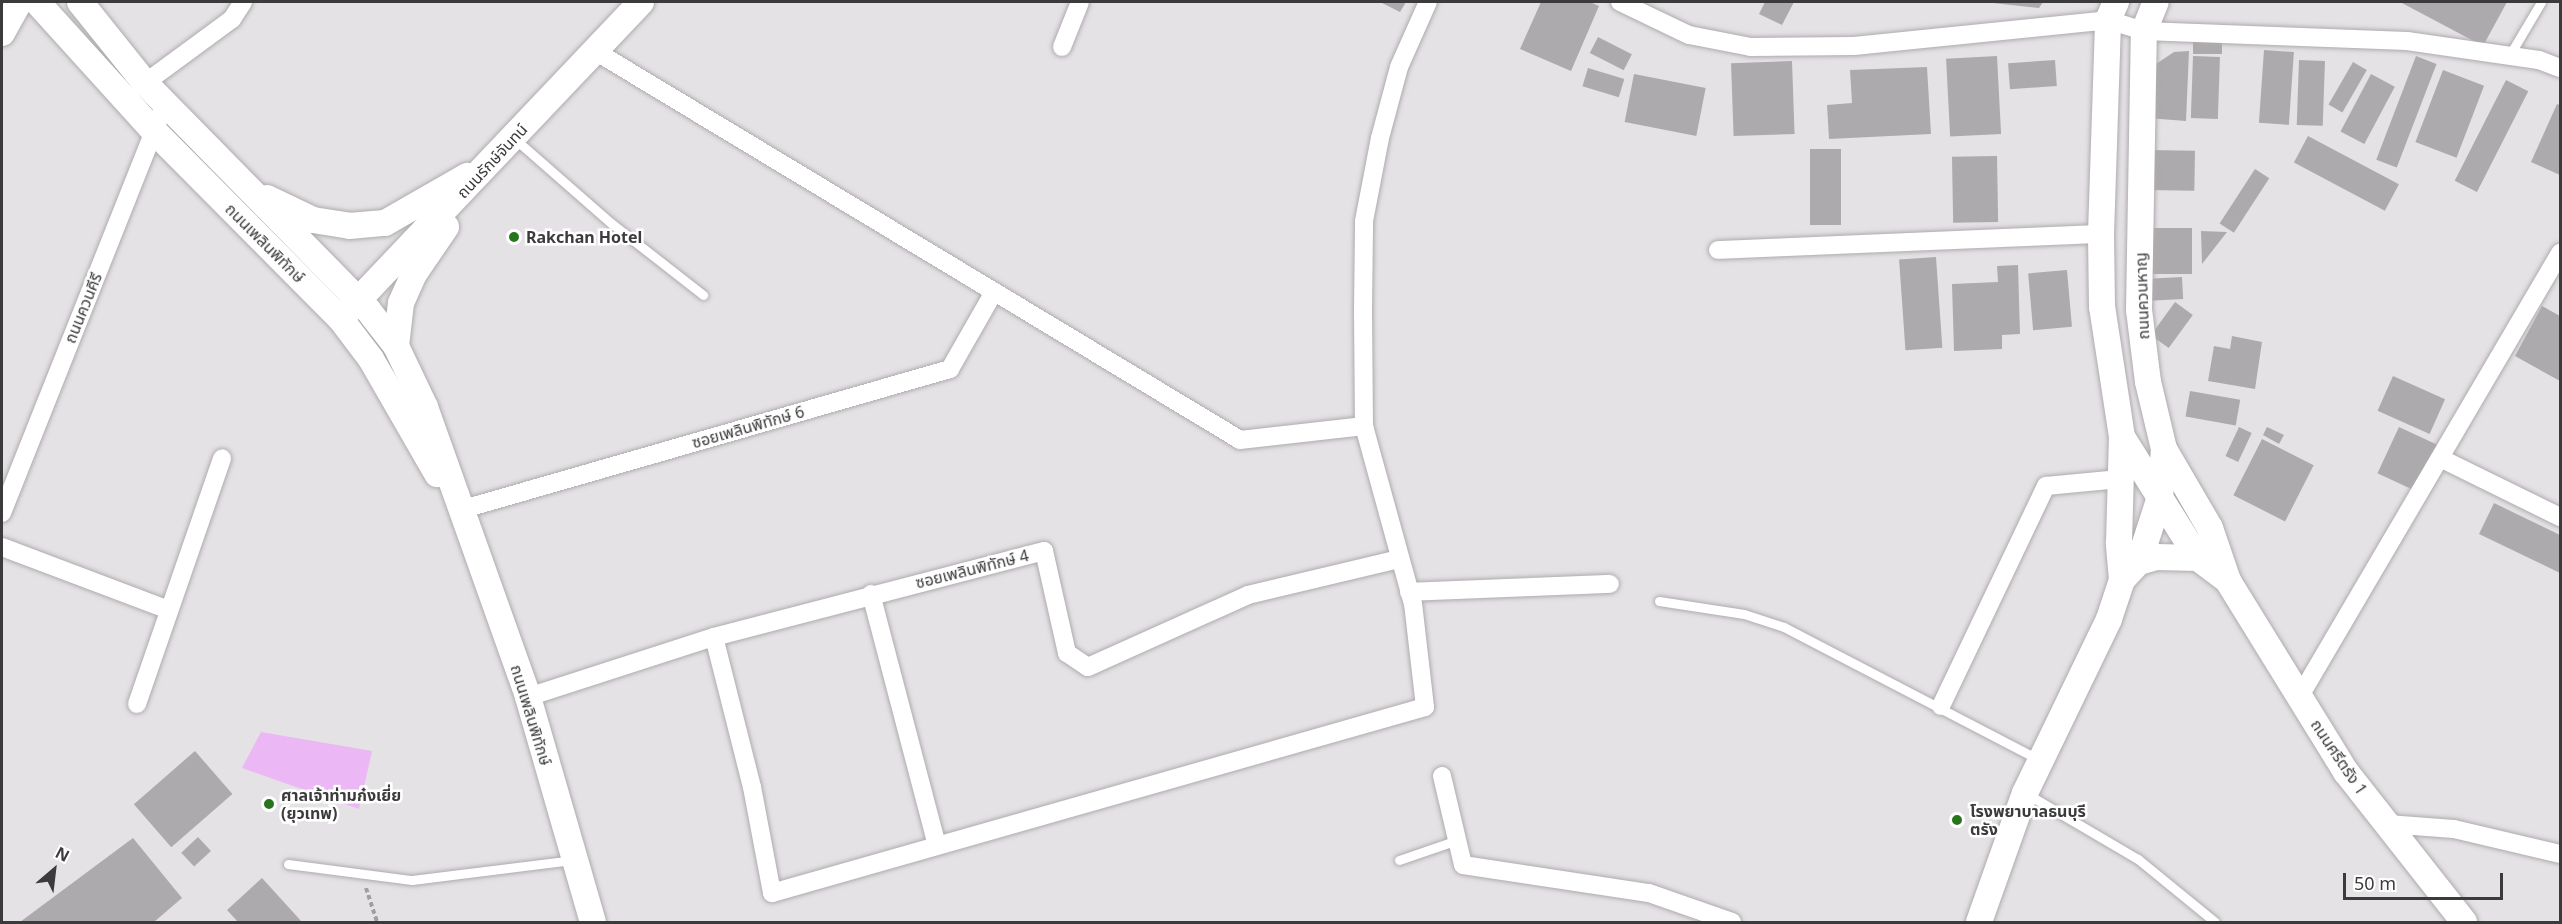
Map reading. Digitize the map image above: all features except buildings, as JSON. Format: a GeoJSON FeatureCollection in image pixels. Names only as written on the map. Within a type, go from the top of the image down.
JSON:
{"type":"FeatureCollection","features":[{"type":"Feature","properties":{"kind":"main road"},"geometry":{"type":"LineString","coordinates":[[2,33],[19,2]]}},
{"type":"Feature","properties":{"kind":"main road","name":"ถนนเพลินพิทักษ์"},"geometry":{"type":"LineString","coordinates":[[37,2],[154,131],[340,318],[370,359],[460,510]]}},
{"type":"Feature","properties":{"kind":"main road","name":"ถนนเพลินพิทักษ์"},"geometry":{"type":"LineString","coordinates":[[80,2],[145,83],[359,301],[396,346],[425,407],[528,698],[573,860],[593,922]]}},
{"type":"Feature","properties":{"kind":"main road","name":"ถนนรักษ์จันทน์"},"geometry":{"type":"LineString","coordinates":[[340,318],[359,301],[640,2]]}},
{"type":"Feature","properties":{"kind":"main road","name":"ถนนควนหาญ"},"geometry":{"type":"LineString","coordinates":[[1979,922],[2025,793],[2131,571],[2160,497],[2164,448],[2148,382],[2139,310],[2144,31],[2156,2]]}},
{"type":"Feature","properties":{"kind":"main road","name":"ถนนควนหาญ"},"geometry":{"type":"LineString","coordinates":[[2112,11],[2101,234],[2102,307],[2122,437],[2120,479],[2131,571]]}},
{"type":"Feature","properties":{"kind":"main road"},"geometry":{"type":"LineString","coordinates":[[250,190],[313,220],[349,226],[385,223],[490,162]]}},
{"type":"Feature","properties":{"kind":"main road"},"geometry":{"type":"LineString","coordinates":[[396,346],[401,303],[414,274],[490,162]]}},
{"type":"Feature","properties":{"kind":"main road","name":"ถนนศรีตรัง 1"},"geometry":{"type":"LineString","coordinates":[[2122,437],[2198,558],[2228,581]]}},
{"type":"Feature","properties":{"kind":"main road","name":"ถนนศรีตรัง 1"},"geometry":{"type":"LineString","coordinates":[[2164,448],[2210,528],[2228,581],[2346,772],[2455,918]]}},
{"type":"Feature","properties":{"kind":"main road"},"geometry":{"type":"LineString","coordinates":[[2131,571],[2156,556],[2198,558]]}},
{"type":"Feature","properties":{"kind":"street"},"geometry":{"type":"LineString","coordinates":[[145,83],[232,19],[243,2]]}},
{"type":"Feature","properties":{"kind":"street"},"geometry":{"type":"LineString","coordinates":[[1062,47],[1080,2]]}},
{"type":"Feature","properties":{"kind":"street"},"geometry":{"type":"LineString","coordinates":[[714,638],[752,787],[772,893],[1425,707],[1409,592],[1364,426],[1364,221],[1399,67],[1428,2]]}},
{"type":"Feature","properties":{"kind":"street"},"geometry":{"type":"LineString","coordinates":[[1620,2],[1689,35],[1751,47],[1854,46],[2112,11],[2144,31],[2407,41],[2539,60],[2560,68]]}},
{"type":"Feature","properties":{"kind":"street"},"geometry":{"type":"LineString","coordinates":[[595,51],[1240,440],[1364,426]]}},
{"type":"Feature","properties":{"kind":"street","name":"ถนนควนคีรี"},"geometry":{"type":"LineString","coordinates":[[2,513],[165,103]]}},
{"type":"Feature","properties":{"kind":"street"},"geometry":{"type":"LineString","coordinates":[[1718,250],[2101,234]]}},
{"type":"Feature","properties":{"kind":"street"},"geometry":{"type":"LineString","coordinates":[[2300,696],[2560,253]]}},
{"type":"Feature","properties":{"kind":"street","name":"ซอยเพลินพิทักษ์ 6"},"geometry":{"type":"LineString","coordinates":[[460,510],[950,369],[994,292]]}},
{"type":"Feature","properties":{"kind":"street"},"geometry":{"type":"LineString","coordinates":[[137,704],[222,458]]}},
{"type":"Feature","properties":{"kind":"street"},"geometry":{"type":"LineString","coordinates":[[2440,458],[2560,517]]}},
{"type":"Feature","properties":{"kind":"street"},"geometry":{"type":"LineString","coordinates":[[1941,706],[2046,486],[2120,479]]}},
{"type":"Feature","properties":{"kind":"street"},"geometry":{"type":"LineString","coordinates":[[2,547],[169,610]]}},
{"type":"Feature","properties":{"kind":"street","name":"ซอยเพลินพิทักษ์ 4"},"geometry":{"type":"LineString","coordinates":[[528,698],[714,638],[871,594],[1044,550],[1067,653],[1088,667],[1248,595],[1399,559]]}},
{"type":"Feature","properties":{"kind":"street"},"geometry":{"type":"LineString","coordinates":[[1409,592],[1610,584]]}},
{"type":"Feature","properties":{"kind":"street"},"geometry":{"type":"LineString","coordinates":[[871,594],[938,846]]}},
{"type":"Feature","properties":{"kind":"street"},"geometry":{"type":"LineString","coordinates":[[1442,776],[1463,865],[1649,892],[1732,922]]}},
{"type":"Feature","properties":{"kind":"street"},"geometry":{"type":"LineString","coordinates":[[2387,824],[2454,829],[2560,854]]}},
{"type":"Feature","properties":{"kind":"lane"},"geometry":{"type":"LineString","coordinates":[[2509,56],[2541,2]]}},
{"type":"Feature","properties":{"kind":"lane"},"geometry":{"type":"LineString","coordinates":[[514,137],[611,223],[703,295]]}},
{"type":"Feature","properties":{"kind":"lane"},"geometry":{"type":"LineString","coordinates":[[1659,601],[1744,614],[1784,627],[1941,706],[2040,760]]}},
{"type":"Feature","properties":{"kind":"lane"},"geometry":{"type":"LineString","coordinates":[[2025,793],[2138,859],[2215,922]]}},
{"type":"Feature","properties":{"kind":"lane"},"geometry":{"type":"LineString","coordinates":[[1399,860],[1457,840]]}},
{"type":"Feature","properties":{"kind":"lane"},"geometry":{"type":"LineString","coordinates":[[288,864],[412,880],[573,860]]}},
{"type":"Feature","properties":{"kind":"path"},"geometry":{"type":"LineString","coordinates":[[361,873],[377,922]]}},
{"type":"Feature","properties":{"kind":"shaded area"},"geometry":{"type":"Polygon","coordinates":[[[261,732],[372,751],[359,809],[242,768],[261,732]]]}},
{"type":"Feature","properties":{"kind":"place","name":"Rakchan Hotel"},"geometry":{"type":"Point","coordinates":[514,237]}},
{"type":"Feature","properties":{"kind":"place","name":"ศาลเจ้าท่ามก๋งเยี่ย (ยุวเทพ)"},"geometry":{"type":"Point","coordinates":[269,804]}},
{"type":"Feature","properties":{"kind":"place","name":"โรงพยาบาลธนบุรี ตรัง"},"geometry":{"type":"Point","coordinates":[1957,820]}}]}
